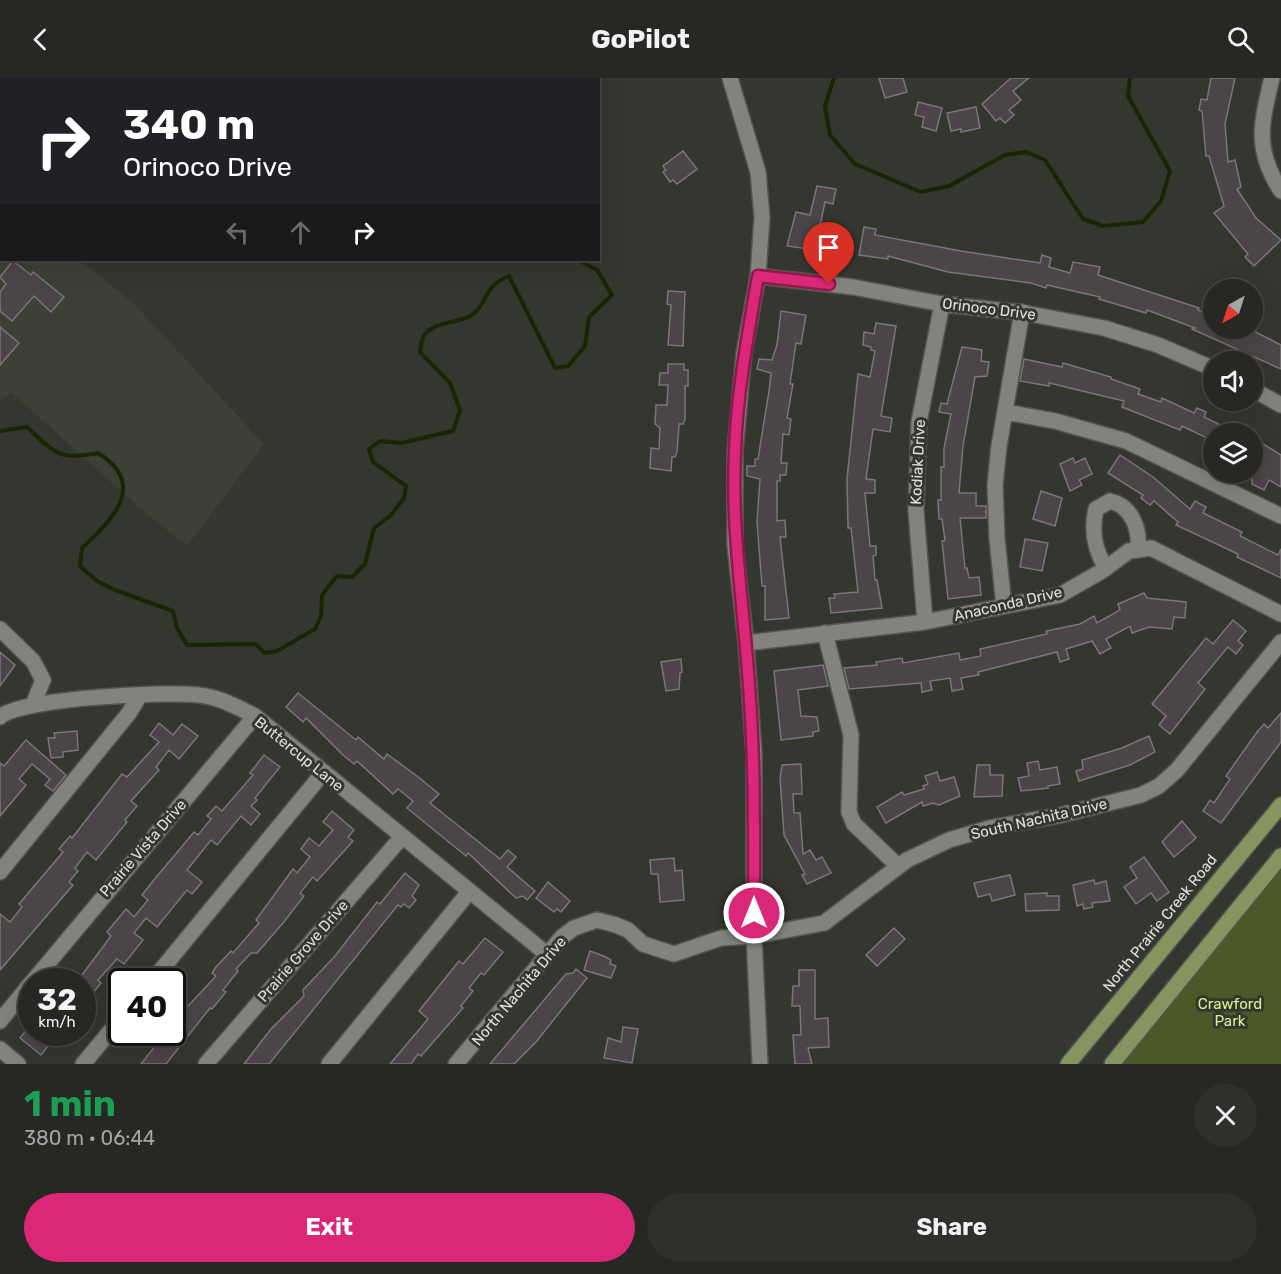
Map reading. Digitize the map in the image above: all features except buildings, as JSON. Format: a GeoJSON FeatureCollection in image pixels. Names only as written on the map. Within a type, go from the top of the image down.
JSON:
{"type":"FeatureCollection","features":[{"type":"Feature","properties":{"kind":"main road","name":"North Prairie Creek Road"},"geometry":{"type":"LineString","coordinates":[[1068,1064],[1278,816]]}},
{"type":"Feature","properties":{"kind":"main road"},"geometry":{"type":"LineString","coordinates":[[1112,1064],[1281,856]]}},
{"type":"Feature","properties":{"kind":"street"},"geometry":{"type":"LineString","coordinates":[[730,78],[758,172],[762,217],[758,276],[744,353],[735,451],[735,546],[746,643],[754,753],[754,936],[760,1064]]}},
{"type":"Feature","properties":{"kind":"street"},"geometry":{"type":"LineString","coordinates":[[1272,78],[1260,127],[1267,165],[1281,191]]}},
{"type":"Feature","properties":{"kind":"street","name":"Orinoco Drive"},"geometry":{"type":"LineString","coordinates":[[758,276],[852,287],[942,304],[1022,312],[1104,328],[1158,345],[1203,364]]}},
{"type":"Feature","properties":{"kind":"street","name":"Kodiak Drive"},"geometry":{"type":"LineString","coordinates":[[925,622],[916,512],[919,422],[942,304]]}},
{"type":"Feature","properties":{"kind":"street"},"geometry":{"type":"LineString","coordinates":[[1004,606],[995,505],[999,446],[1022,312]]}},
{"type":"Feature","properties":{"kind":"street"},"geometry":{"type":"LineString","coordinates":[[1263,395],[1281,405]]}},
{"type":"Feature","properties":{"kind":"street"},"geometry":{"type":"LineString","coordinates":[[1005,412],[1055,421],[1126,441],[1281,516]]}},
{"type":"Feature","properties":{"kind":"street"},"geometry":{"type":"LineString","coordinates":[[1106,568],[1098,554],[1092,527],[1096,509],[1110,501],[1120,503],[1140,532],[1138,550],[1151,548],[1281,614]]}},
{"type":"Feature","properties":{"kind":"street","name":"Anaconda Drive"},"geometry":{"type":"LineString","coordinates":[[746,643],[925,622],[1060,595],[1106,568],[1129,551],[1138,550]]}},
{"type":"Feature","properties":{"kind":"street"},"geometry":{"type":"LineString","coordinates":[[0,629],[33,661],[43,680],[33,705]]}},
{"type":"Feature","properties":{"kind":"street"},"geometry":{"type":"LineString","coordinates":[[825,633],[851,735],[849,812],[854,824],[898,866]]}},
{"type":"Feature","properties":{"kind":"street","name":"South Nachita Drive"},"geometry":{"type":"LineString","coordinates":[[754,936],[824,923],[898,866],[949,840],[990,828],[1061,815],[1141,795],[1159,786],[1177,770],[1281,642]]}},
{"type":"Feature","properties":{"kind":"street","name":"Buttercup Lane"},"geometry":{"type":"LineString","coordinates":[[0,717],[33,705],[173,692],[202,695],[229,703],[255,716],[400,838],[548,955]]}},
{"type":"Feature","properties":{"kind":"street"},"geometry":{"type":"LineString","coordinates":[[0,872],[129,713],[140,695]]}},
{"type":"Feature","properties":{"kind":"street","name":"Prairie Vista Drive"},"geometry":{"type":"LineString","coordinates":[[44,968],[255,716]]}},
{"type":"Feature","properties":{"kind":"street"},"geometry":{"type":"LineString","coordinates":[[163,968],[323,773]]}},
{"type":"Feature","properties":{"kind":"street","name":"Prairie Grove Drive"},"geometry":{"type":"LineString","coordinates":[[206,1064],[400,838]]}},
{"type":"Feature","properties":{"kind":"street"},"geometry":{"type":"LineString","coordinates":[[329,1064],[469,892]]}},
{"type":"Feature","properties":{"kind":"street","name":"North Nachita Drive"},"geometry":{"type":"LineString","coordinates":[[456,1064],[562,937],[574,928],[597,920],[628,930],[643,944],[674,954],[721,938],[754,936]]}},
{"type":"Feature","properties":{"kind":"street","name":"Prairie Vista Drive"},"geometry":{"type":"LineString","coordinates":[[0,1021],[18,999]]}},
{"type":"Feature","properties":{"kind":"street"},"geometry":{"type":"LineString","coordinates":[[83,1064],[108,1034]]}},
{"type":"Feature","properties":{"kind":"street"},"geometry":{"type":"LineString","coordinates":[[0,1049],[18,1064]]}},
{"type":"Feature","properties":{"kind":"shaded area"},"geometry":{"type":"Polygon","coordinates":[[[0,261],[81,261],[133,303],[264,444],[187,546],[140,508],[11,392],[0,401],[0,261]]]}},
{"type":"Feature","properties":{"kind":"green space","name":"Crawford Park"},"geometry":{"type":"Polygon","coordinates":[[[1281,869],[1281,1064],[1122,1064],[1281,869]]]}},
{"type":"Feature","properties":{"kind":"waterway"},"geometry":{"type":"LineString","coordinates":[[834,78],[825,106],[830,135],[855,164],[921,192],[949,186],[1005,155],[1026,152],[1045,160],[1083,219],[1103,226],[1143,222],[1161,201],[1170,171],[1128,96],[1130,78]]}},
{"type":"Feature","properties":{"kind":"waterway"},"geometry":{"type":"LineString","coordinates":[[0,431],[27,427],[58,453],[75,456],[98,453],[113,465],[121,477],[123,489],[114,514],[82,548],[80,566],[97,581],[173,611],[177,628],[187,645],[255,644],[265,653],[277,651],[315,629],[321,616],[322,595],[337,576],[352,577],[365,564],[374,528],[391,515],[404,498],[406,486],[373,462],[369,449],[380,441],[401,443],[453,431],[460,410],[450,383],[420,352],[425,334],[435,327],[472,315],[481,306],[489,290],[509,276],[555,368],[568,366],[585,346],[589,317],[612,295],[597,270],[580,261]]}},
{"type":"Feature","properties":{"kind":"route"},"geometry":{"type":"LineString","coordinates":[[754,913],[754,753],[746,643],[735,546],[735,451],[744,353],[758,276],[829,284]]}}]}
